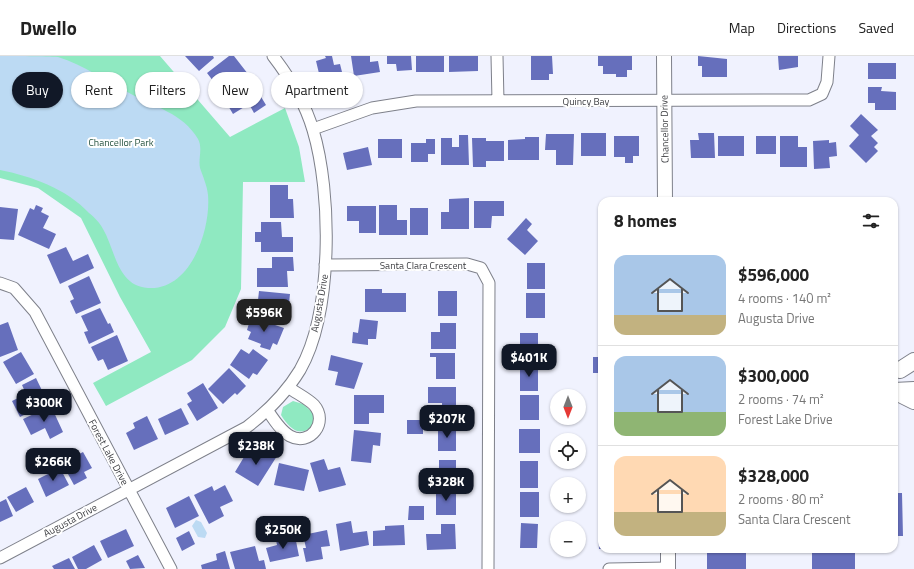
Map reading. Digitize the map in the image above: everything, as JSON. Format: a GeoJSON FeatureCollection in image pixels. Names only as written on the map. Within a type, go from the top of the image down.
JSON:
{"type":"FeatureCollection","features":[{"type":"Feature","properties":{"kind":"main road"},"geometry":{"type":"LineString","coordinates":[[903,370],[914,361]]}},
{"type":"Feature","properties":{"kind":"main road"},"geometry":{"type":"LineString","coordinates":[[898,392],[914,401]]}},
{"type":"Feature","properties":{"kind":"street","name":"Augusta Drive"},"geometry":{"type":"LineString","coordinates":[[0,558],[247,427],[268,411],[300,370],[309,350],[317,322],[325,265],[325,201],[321,162],[313,128],[300,96],[273,56]]}},
{"type":"Feature","properties":{"kind":"street"},"geometry":{"type":"LineString","coordinates":[[497,56],[498,101]]}},
{"type":"Feature","properties":{"kind":"street","name":"Chancellor Drive"},"geometry":{"type":"LineString","coordinates":[[664,56],[663,100],[665,197]]}},
{"type":"Feature","properties":{"kind":"street","name":"Quincy Bay"},"geometry":{"type":"LineString","coordinates":[[313,128],[372,108],[416,101],[809,100],[822,94],[827,82],[829,56]]}},
{"type":"Feature","properties":{"kind":"street","name":"Santa Clara Crescent"},"geometry":{"type":"LineString","coordinates":[[325,265],[467,264],[481,268],[489,283],[488,569]]}},
{"type":"Feature","properties":{"kind":"street","name":"Forest Lake Drive"},"geometry":{"type":"LineString","coordinates":[[0,283],[14,288],[35,312],[171,569]]}},
{"type":"Feature","properties":{"kind":"street"},"geometry":{"type":"LineString","coordinates":[[268,411],[282,430],[296,439],[312,435],[318,429],[320,421],[318,411],[313,405],[288,387]]}},
{"type":"Feature","properties":{"kind":"street"},"geometry":{"type":"LineString","coordinates":[[898,390],[914,389]]}},
{"type":"Feature","properties":{"kind":"street"},"geometry":{"type":"LineString","coordinates":[[609,569],[668,568],[668,553]]}},
{"type":"Feature","properties":{"kind":"green space","name":"Chancellor Park"},"geometry":{"type":"Polygon","coordinates":[[[0,56],[160,56],[174,72],[135,72],[135,108],[200,108],[200,102],[230,137],[285,108],[299,147],[305,182],[243,182],[241,289],[225,327],[192,360],[106,406],[93,383],[151,352],[120,297],[81,218],[38,188],[0,178],[0,56]]]}},
{"type":"Feature","properties":{"kind":"green space"},"geometry":{"type":"Polygon","coordinates":[[[293,401],[303,404],[313,413],[313,425],[304,431],[291,428],[281,415],[283,407],[293,401]]]}},
{"type":"Feature","properties":{"kind":"water"},"geometry":{"type":"Polygon","coordinates":[[[0,56],[58,57],[67,60],[91,72],[71,72],[71,108],[127,108],[127,92],[135,96],[135,108],[159,108],[176,117],[192,130],[199,142],[200,168],[206,184],[208,195],[206,224],[202,240],[187,269],[176,280],[163,286],[148,288],[138,286],[123,274],[99,222],[80,205],[59,190],[48,185],[24,176],[0,170],[0,56]]]}},
{"type":"Feature","properties":{"kind":"water"},"geometry":{"type":"Polygon","coordinates":[[[196,520],[201,522],[207,533],[205,538],[198,537],[192,526],[196,520]]]}},
{"type":"Feature","properties":{"kind":"building"},"geometry":{"type":"Polygon","coordinates":[[[185,56],[213,56],[214,58],[199,71],[185,56]]]}},
{"type":"Feature","properties":{"kind":"building"},"geometry":{"type":"Polygon","coordinates":[[[229,56],[234,56],[246,72],[208,72],[229,56]]]}},
{"type":"Feature","properties":{"kind":"building"},"geometry":{"type":"Polygon","coordinates":[[[325,56],[332,56],[334,65],[340,64],[342,72],[319,72],[316,61],[326,58],[325,56]]]}},
{"type":"Feature","properties":{"kind":"building"},"geometry":{"type":"Polygon","coordinates":[[[351,56],[370,56],[370,62],[378,61],[380,72],[363,75],[363,72],[353,72],[351,56]]]}},
{"type":"Feature","properties":{"kind":"building"},"geometry":{"type":"Polygon","coordinates":[[[387,56],[411,56],[412,70],[397,71],[396,64],[387,64],[387,56]]]}},
{"type":"Feature","properties":{"kind":"building"},"geometry":{"type":"Polygon","coordinates":[[[416,56],[444,56],[444,72],[416,72],[416,56]]]}},
{"type":"Feature","properties":{"kind":"building"},"geometry":{"type":"Polygon","coordinates":[[[449,56],[478,56],[478,71],[449,72],[449,56]]]}},
{"type":"Feature","properties":{"kind":"building"},"geometry":{"type":"Polygon","coordinates":[[[531,56],[552,56],[553,74],[549,74],[549,80],[531,80],[531,56]]]}},
{"type":"Feature","properties":{"kind":"building"},"geometry":{"type":"Polygon","coordinates":[[[598,56],[632,56],[632,70],[627,70],[627,77],[616,77],[616,74],[603,74],[603,66],[598,66],[598,56]]]}},
{"type":"Feature","properties":{"kind":"building"},"geometry":{"type":"Polygon","coordinates":[[[698,56],[727,59],[727,77],[702,77],[702,66],[698,66],[698,56]]]}},
{"type":"Feature","properties":{"kind":"building"},"geometry":{"type":"Polygon","coordinates":[[[778,56],[798,56],[798,67],[779,70],[778,56]]]}},
{"type":"Feature","properties":{"kind":"building"},"geometry":{"type":"Polygon","coordinates":[[[868,63],[896,63],[896,79],[868,79],[868,63]]]}},
{"type":"Feature","properties":{"kind":"building"},"geometry":{"type":"Polygon","coordinates":[[[868,87],[882,87],[881,91],[896,92],[896,110],[875,110],[875,103],[868,103],[868,87]]]}},
{"type":"Feature","properties":{"kind":"building"},"geometry":{"type":"Polygon","coordinates":[[[263,100],[266,105],[263,107],[263,100]]]}},
{"type":"Feature","properties":{"kind":"building"},"geometry":{"type":"Polygon","coordinates":[[[229,108],[243,108],[233,114],[229,108]]]}},
{"type":"Feature","properties":{"kind":"building"},"geometry":{"type":"Polygon","coordinates":[[[251,108],[262,108],[254,113],[251,108]]]}},
{"type":"Feature","properties":{"kind":"building"},"geometry":{"type":"Polygon","coordinates":[[[861,114],[878,130],[871,136],[878,143],[874,147],[878,151],[866,163],[849,146],[859,135],[850,126],[861,114]]]}},
{"type":"Feature","properties":{"kind":"building"},"geometry":{"type":"Polygon","coordinates":[[[581,133],[606,133],[606,156],[581,156],[581,133]]]}},
{"type":"Feature","properties":{"kind":"building"},"geometry":{"type":"Polygon","coordinates":[[[698,133],[714,133],[715,158],[691,158],[690,140],[699,140],[698,133]]]}},
{"type":"Feature","properties":{"kind":"building"},"geometry":{"type":"Polygon","coordinates":[[[546,134],[574,134],[573,165],[556,165],[556,150],[545,150],[546,134]]]}},
{"type":"Feature","properties":{"kind":"building"},"geometry":{"type":"Polygon","coordinates":[[[459,135],[468,135],[469,165],[441,165],[441,138],[452,138],[452,147],[459,147],[459,135]]]}},
{"type":"Feature","properties":{"kind":"building"},"geometry":{"type":"Polygon","coordinates":[[[614,136],[639,136],[639,156],[633,156],[633,163],[625,163],[625,157],[614,157],[614,136]]]}},
{"type":"Feature","properties":{"kind":"building"},"geometry":{"type":"Polygon","coordinates":[[[718,136],[744,136],[744,156],[718,156],[718,136]]]}},
{"type":"Feature","properties":{"kind":"building"},"geometry":{"type":"Polygon","coordinates":[[[756,136],[776,136],[776,154],[756,154],[756,136]]]}},
{"type":"Feature","properties":{"kind":"building"},"geometry":{"type":"Polygon","coordinates":[[[780,136],[798,136],[798,147],[807,147],[807,167],[780,167],[780,136]]]}},
{"type":"Feature","properties":{"kind":"building"},"geometry":{"type":"Polygon","coordinates":[[[525,137],[539,137],[539,160],[508,160],[508,140],[525,139],[525,137]]]}},
{"type":"Feature","properties":{"kind":"building"},"geometry":{"type":"Polygon","coordinates":[[[472,138],[486,138],[486,141],[504,141],[504,161],[486,161],[486,167],[473,167],[472,138]]]}},
{"type":"Feature","properties":{"kind":"building"},"geometry":{"type":"Polygon","coordinates":[[[378,139],[402,139],[402,158],[378,158],[378,139]]]}},
{"type":"Feature","properties":{"kind":"building"},"geometry":{"type":"Polygon","coordinates":[[[426,139],[435,139],[435,154],[428,154],[428,162],[411,162],[411,143],[426,143],[426,139]]]}},
{"type":"Feature","properties":{"kind":"building"},"geometry":{"type":"Polygon","coordinates":[[[829,140],[829,143],[836,142],[837,156],[829,157],[830,168],[814,169],[813,141],[829,140]]]}},
{"type":"Feature","properties":{"kind":"building"},"geometry":{"type":"Polygon","coordinates":[[[368,147],[372,165],[347,170],[343,153],[368,147]]]}},
{"type":"Feature","properties":{"kind":"building"},"geometry":{"type":"Polygon","coordinates":[[[270,185],[288,185],[288,199],[293,199],[294,218],[270,218],[270,185]]]}},
{"type":"Feature","properties":{"kind":"building"},"geometry":{"type":"Polygon","coordinates":[[[469,198],[469,229],[441,229],[441,212],[449,212],[449,199],[469,198]]]}},
{"type":"Feature","properties":{"kind":"building"},"geometry":{"type":"Polygon","coordinates":[[[474,201],[504,201],[504,216],[492,216],[491,228],[474,228],[474,201]]]}},
{"type":"Feature","properties":{"kind":"building"},"geometry":{"type":"Polygon","coordinates":[[[36,205],[43,208],[41,212],[49,216],[43,228],[56,234],[49,249],[18,235],[30,208],[34,210],[36,205]]]}},
{"type":"Feature","properties":{"kind":"building"},"geometry":{"type":"Polygon","coordinates":[[[379,205],[397,205],[397,220],[407,220],[407,235],[379,235],[379,205]]]}},
{"type":"Feature","properties":{"kind":"building"},"geometry":{"type":"Polygon","coordinates":[[[347,206],[376,206],[376,233],[359,233],[359,221],[347,221],[347,206]]]}},
{"type":"Feature","properties":{"kind":"building"},"geometry":{"type":"Polygon","coordinates":[[[0,207],[18,209],[14,240],[0,239],[0,207]]]}},
{"type":"Feature","properties":{"kind":"building"},"geometry":{"type":"Polygon","coordinates":[[[410,208],[428,208],[428,235],[410,235],[410,208]]]}},
{"type":"Feature","properties":{"kind":"building"},"geometry":{"type":"Polygon","coordinates":[[[526,218],[532,224],[527,230],[538,241],[525,255],[507,239],[526,218]]]}},
{"type":"Feature","properties":{"kind":"building"},"geometry":{"type":"Polygon","coordinates":[[[261,222],[281,222],[282,237],[293,237],[293,252],[261,252],[261,242],[255,242],[255,232],[261,232],[261,222]]]}},
{"type":"Feature","properties":{"kind":"building"},"geometry":{"type":"Polygon","coordinates":[[[66,247],[73,261],[88,254],[94,268],[60,284],[47,255],[66,247]]]}},
{"type":"Feature","properties":{"kind":"building"},"geometry":{"type":"Polygon","coordinates":[[[272,257],[293,257],[294,271],[287,271],[288,287],[257,287],[257,268],[272,268],[272,257]]]}},
{"type":"Feature","properties":{"kind":"building"},"geometry":{"type":"Polygon","coordinates":[[[527,263],[545,263],[545,289],[527,289],[527,263]]]}},
{"type":"Feature","properties":{"kind":"building"},"geometry":{"type":"Polygon","coordinates":[[[89,276],[101,303],[76,314],[70,301],[74,299],[68,286],[89,276]]]}},
{"type":"Feature","properties":{"kind":"building"},"geometry":{"type":"Polygon","coordinates":[[[365,289],[382,289],[382,293],[406,293],[406,312],[365,312],[365,289]]]}},
{"type":"Feature","properties":{"kind":"building"},"geometry":{"type":"Polygon","coordinates":[[[259,291],[290,294],[287,323],[271,322],[273,310],[257,309],[259,291]]]}},
{"type":"Feature","properties":{"kind":"building"},"geometry":{"type":"Polygon","coordinates":[[[438,291],[457,291],[457,316],[438,316],[438,291]]]}},
{"type":"Feature","properties":{"kind":"building"},"geometry":{"type":"Polygon","coordinates":[[[526,293],[545,293],[545,318],[526,318],[526,293]]]}},
{"type":"Feature","properties":{"kind":"building"},"geometry":{"type":"Polygon","coordinates":[[[100,308],[114,332],[89,344],[84,332],[88,331],[81,316],[100,308]]]}},
{"type":"Feature","properties":{"kind":"building"},"geometry":{"type":"Polygon","coordinates":[[[251,317],[284,328],[277,345],[273,343],[270,350],[260,347],[261,344],[248,339],[251,332],[247,330],[251,317]]]}},
{"type":"Feature","properties":{"kind":"building"},"geometry":{"type":"Polygon","coordinates":[[[360,319],[378,321],[376,339],[368,339],[368,345],[352,343],[353,332],[358,333],[360,319]]]}},
{"type":"Feature","properties":{"kind":"building"},"geometry":{"type":"Polygon","coordinates":[[[8,322],[18,350],[0,357],[0,325],[8,322]]]}},
{"type":"Feature","properties":{"kind":"building"},"geometry":{"type":"Polygon","coordinates":[[[440,323],[456,323],[456,349],[431,349],[431,332],[440,332],[440,323]]]}},
{"type":"Feature","properties":{"kind":"building"},"geometry":{"type":"Polygon","coordinates":[[[520,333],[538,333],[538,359],[520,359],[520,333]]]}},
{"type":"Feature","properties":{"kind":"building"},"geometry":{"type":"Polygon","coordinates":[[[117,335],[128,361],[108,370],[103,359],[98,361],[91,347],[117,335]]]}},
{"type":"Feature","properties":{"kind":"building"},"geometry":{"type":"Polygon","coordinates":[[[241,349],[249,354],[253,349],[268,360],[257,375],[253,373],[249,379],[230,365],[241,349]]]}},
{"type":"Feature","properties":{"kind":"building"},"geometry":{"type":"Polygon","coordinates":[[[21,352],[34,374],[16,384],[3,362],[21,352]]]}},
{"type":"Feature","properties":{"kind":"building"},"geometry":{"type":"Polygon","coordinates":[[[430,353],[455,353],[455,379],[436,379],[436,357],[430,357],[430,353]]]}},
{"type":"Feature","properties":{"kind":"building"},"geometry":{"type":"Polygon","coordinates":[[[331,355],[363,363],[354,389],[335,385],[338,372],[328,370],[331,355]]]}},
{"type":"Feature","properties":{"kind":"building"},"geometry":{"type":"Polygon","coordinates":[[[593,357],[598,357],[598,373],[593,373],[593,357]]]}},
{"type":"Feature","properties":{"kind":"building"},"geometry":{"type":"Polygon","coordinates":[[[520,365],[538,365],[538,391],[520,391],[520,365]]]}},
{"type":"Feature","properties":{"kind":"building"},"geometry":{"type":"Polygon","coordinates":[[[229,368],[246,386],[237,395],[235,393],[223,404],[208,389],[229,368]]]}},
{"type":"Feature","properties":{"kind":"building"},"geometry":{"type":"Polygon","coordinates":[[[36,378],[48,403],[20,417],[12,401],[26,394],[22,385],[36,378]]]}},
{"type":"Feature","properties":{"kind":"building"},"geometry":{"type":"Polygon","coordinates":[[[203,383],[218,408],[197,421],[187,404],[192,401],[187,393],[203,383]]]}},
{"type":"Feature","properties":{"kind":"building"},"geometry":{"type":"Polygon","coordinates":[[[428,387],[456,387],[456,413],[442,413],[442,403],[428,403],[428,387]]]}},
{"type":"Feature","properties":{"kind":"building"},"geometry":{"type":"Polygon","coordinates":[[[354,395],[384,395],[384,413],[369,413],[369,424],[354,424],[354,395]]]}},
{"type":"Feature","properties":{"kind":"building"},"geometry":{"type":"Polygon","coordinates":[[[520,395],[539,395],[539,420],[520,420],[520,395]]]}},
{"type":"Feature","properties":{"kind":"building"},"geometry":{"type":"Polygon","coordinates":[[[51,406],[63,432],[50,439],[45,428],[31,435],[23,419],[51,406]]]}},
{"type":"Feature","properties":{"kind":"building"},"geometry":{"type":"Polygon","coordinates":[[[181,408],[189,424],[165,435],[158,419],[181,408]]]}},
{"type":"Feature","properties":{"kind":"building"},"geometry":{"type":"Polygon","coordinates":[[[147,416],[158,439],[134,450],[126,433],[135,428],[133,423],[147,416]]]}},
{"type":"Feature","properties":{"kind":"building"},"geometry":{"type":"Polygon","coordinates":[[[407,420],[423,420],[423,434],[407,434],[407,420]]]}},
{"type":"Feature","properties":{"kind":"building"},"geometry":{"type":"Polygon","coordinates":[[[438,427],[456,427],[456,451],[438,451],[438,427]]]}},
{"type":"Feature","properties":{"kind":"building"},"geometry":{"type":"Polygon","coordinates":[[[519,429],[540,429],[540,453],[519,453],[519,429]]]}},
{"type":"Feature","properties":{"kind":"building"},"geometry":{"type":"Polygon","coordinates":[[[354,430],[381,433],[380,446],[373,445],[371,463],[351,461],[354,430]]]}},
{"type":"Feature","properties":{"kind":"building"},"geometry":{"type":"Polygon","coordinates":[[[263,448],[277,456],[258,486],[235,472],[247,452],[257,458],[263,448]]]}},
{"type":"Feature","properties":{"kind":"building"},"geometry":{"type":"Polygon","coordinates":[[[83,452],[92,468],[84,472],[87,478],[74,485],[62,463],[83,452]]]}},
{"type":"Feature","properties":{"kind":"building"},"geometry":{"type":"Polygon","coordinates":[[[324,459],[328,470],[340,467],[346,485],[319,492],[310,463],[324,459]]]}},
{"type":"Feature","properties":{"kind":"building"},"geometry":{"type":"Polygon","coordinates":[[[439,460],[456,460],[456,486],[431,486],[431,469],[439,469],[439,460]]]}},
{"type":"Feature","properties":{"kind":"building"},"geometry":{"type":"Polygon","coordinates":[[[520,461],[538,461],[538,488],[520,488],[520,461]]]}},
{"type":"Feature","properties":{"kind":"building"},"geometry":{"type":"Polygon","coordinates":[[[279,463],[309,470],[304,491],[274,485],[279,463]]]}},
{"type":"Feature","properties":{"kind":"building"},"geometry":{"type":"Polygon","coordinates":[[[60,468],[69,485],[46,497],[38,479],[60,468]]]}},
{"type":"Feature","properties":{"kind":"building"},"geometry":{"type":"Polygon","coordinates":[[[225,485],[233,501],[220,507],[224,516],[209,524],[194,495],[212,486],[214,491],[225,485]]]}},
{"type":"Feature","properties":{"kind":"building"},"geometry":{"type":"Polygon","coordinates":[[[26,487],[34,502],[16,512],[7,497],[26,487]]]}},
{"type":"Feature","properties":{"kind":"building"},"geometry":{"type":"Polygon","coordinates":[[[436,489],[456,489],[456,515],[436,515],[436,489]]]}},
{"type":"Feature","properties":{"kind":"building"},"geometry":{"type":"Polygon","coordinates":[[[520,492],[539,492],[539,517],[520,517],[520,492]]]}},
{"type":"Feature","properties":{"kind":"building"},"geometry":{"type":"Polygon","coordinates":[[[898,493],[902,493],[903,536],[898,536],[898,493]]]}},
{"type":"Feature","properties":{"kind":"building"},"geometry":{"type":"Polygon","coordinates":[[[189,496],[199,516],[175,528],[166,508],[189,496]]]}},
{"type":"Feature","properties":{"kind":"building"},"geometry":{"type":"Polygon","coordinates":[[[6,499],[13,516],[0,522],[0,502],[6,499]]]}},
{"type":"Feature","properties":{"kind":"building"},"geometry":{"type":"Polygon","coordinates":[[[409,506],[424,506],[424,520],[408,520],[409,506]]]}},
{"type":"Feature","properties":{"kind":"building"},"geometry":{"type":"Polygon","coordinates":[[[351,521],[353,533],[367,531],[369,545],[340,551],[336,524],[351,521]]]}},
{"type":"Feature","properties":{"kind":"building"},"geometry":{"type":"Polygon","coordinates":[[[521,523],[538,524],[537,548],[520,548],[521,523]]]}},
{"type":"Feature","properties":{"kind":"building"},"geometry":{"type":"Polygon","coordinates":[[[441,524],[455,524],[456,549],[427,550],[426,534],[441,534],[441,524]]]}},
{"type":"Feature","properties":{"kind":"building"},"geometry":{"type":"Polygon","coordinates":[[[404,525],[405,545],[373,546],[373,531],[385,530],[385,526],[404,525]]]}},
{"type":"Feature","properties":{"kind":"building"},"geometry":{"type":"Polygon","coordinates":[[[126,529],[134,546],[108,558],[100,541],[126,529]]]}},
{"type":"Feature","properties":{"kind":"building"},"geometry":{"type":"Polygon","coordinates":[[[327,530],[330,546],[321,547],[323,559],[306,562],[303,548],[306,548],[303,535],[327,530]]]}},
{"type":"Feature","properties":{"kind":"building"},"geometry":{"type":"Polygon","coordinates":[[[189,531],[195,544],[182,551],[176,538],[189,531]]]}},
{"type":"Feature","properties":{"kind":"building"},"geometry":{"type":"Polygon","coordinates":[[[287,537],[288,542],[296,541],[299,556],[270,562],[266,548],[277,545],[276,540],[287,537]]]}},
{"type":"Feature","properties":{"kind":"building"},"geometry":{"type":"Polygon","coordinates":[[[94,545],[102,560],[86,569],[78,569],[72,557],[94,545]]]}},
{"type":"Feature","properties":{"kind":"building"},"geometry":{"type":"Polygon","coordinates":[[[255,546],[259,561],[264,560],[266,569],[235,569],[230,552],[255,546]]]}},
{"type":"Feature","properties":{"kind":"building"},"geometry":{"type":"Polygon","coordinates":[[[225,551],[230,569],[202,569],[201,565],[217,560],[216,554],[225,551]]]}},
{"type":"Feature","properties":{"kind":"building"},"geometry":{"type":"Polygon","coordinates":[[[707,553],[746,553],[746,569],[707,569],[707,553]]]}},
{"type":"Feature","properties":{"kind":"building"},"geometry":{"type":"Polygon","coordinates":[[[812,553],[855,553],[855,569],[812,569],[812,553]]]}},
{"type":"Feature","properties":{"kind":"building"},"geometry":{"type":"Polygon","coordinates":[[[138,555],[145,568],[130,569],[126,561],[138,555]]]}},
{"type":"Feature","properties":{"kind":"building"},"geometry":{"type":"Polygon","coordinates":[[[69,558],[75,569],[54,569],[52,566],[69,558]]]}}]}
